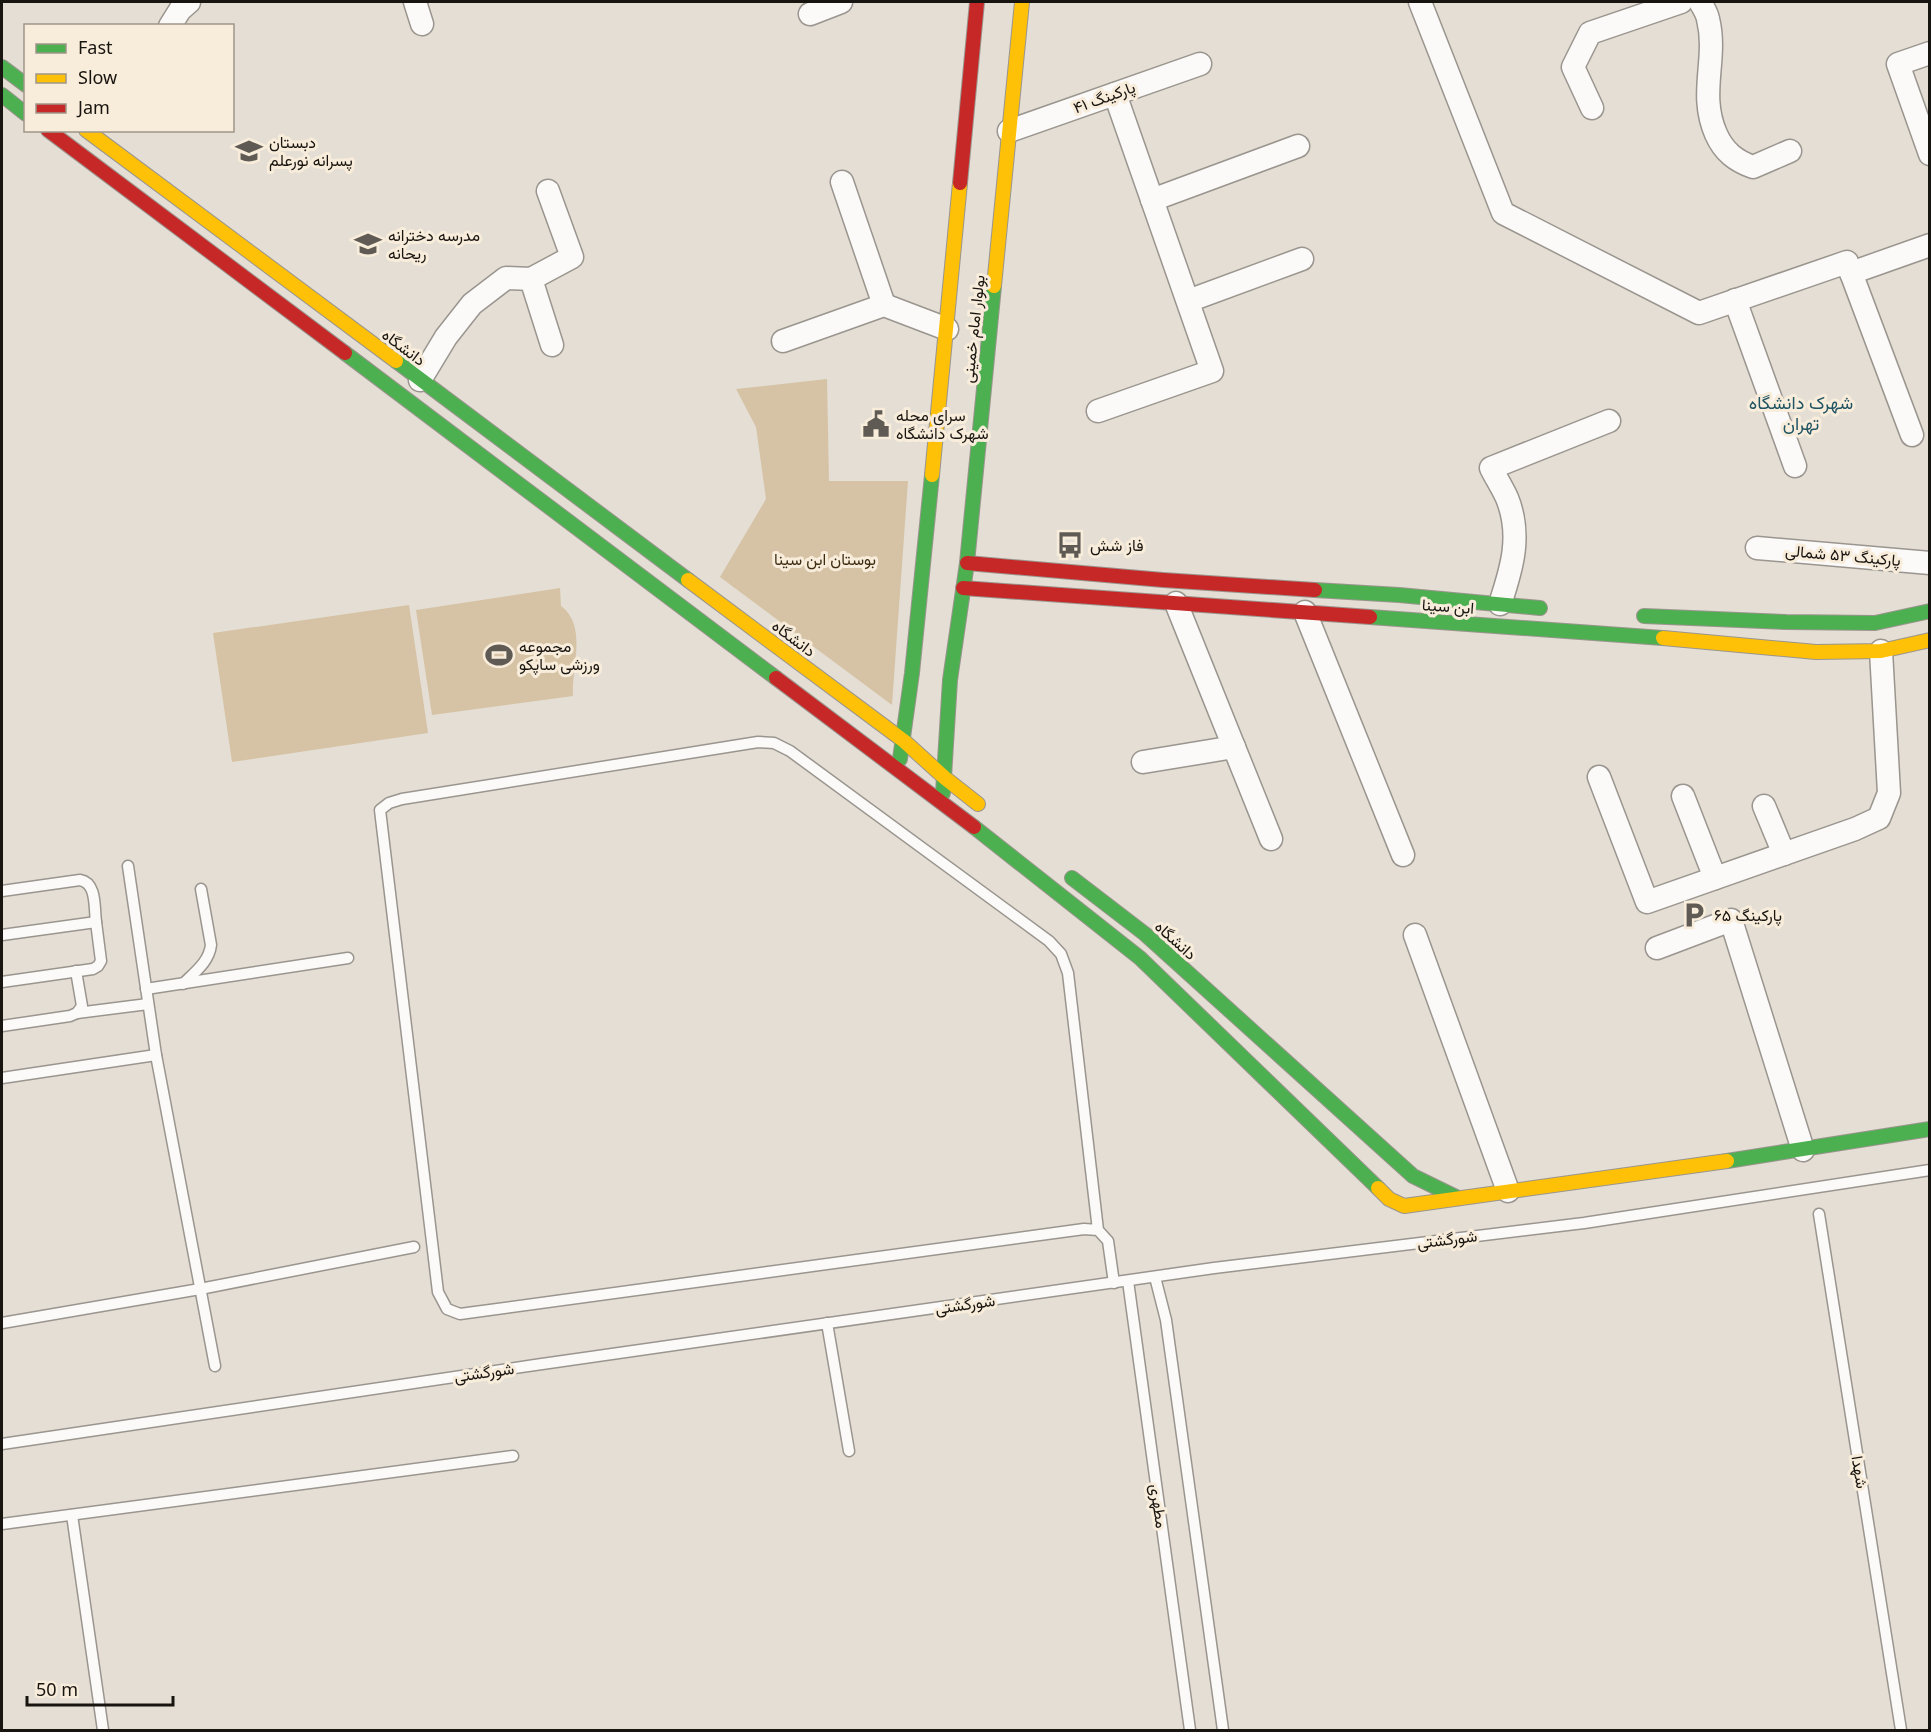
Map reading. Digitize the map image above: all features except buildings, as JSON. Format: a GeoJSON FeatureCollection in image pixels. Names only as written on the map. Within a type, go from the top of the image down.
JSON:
{"type":"FeatureCollection","features":[{"type":"Feature","properties":{"kind":"street"},"geometry":{"type":"LineString","coordinates":[[171,24],[180,10],[189,2]]}},
{"type":"Feature","properties":{"kind":"street"},"geometry":{"type":"LineString","coordinates":[[415,2],[422,24]]}},
{"type":"Feature","properties":{"kind":"street"},"geometry":{"type":"LineString","coordinates":[[810,14],[841,2]]}},
{"type":"Feature","properties":{"kind":"street","name":"بولوار امام خمینی"},"geometry":{"type":"LineString","coordinates":[[897,770],[904,741],[947,329],[977,2]]}},
{"type":"Feature","properties":{"kind":"street","name":"بولوار امام خمینی"},"geometry":{"type":"LineString","coordinates":[[941,802],[945,778],[950,680],[967,563],[1022,2]]}},
{"type":"Feature","properties":{"kind":"street"},"geometry":{"type":"LineString","coordinates":[[1420,2],[1503,213],[1698,313],[1847,262],[1912,435]]}},
{"type":"Feature","properties":{"kind":"street"},"geometry":{"type":"LineString","coordinates":[[1592,108],[1573,67],[1590,33],[1623,10],[1681,2]]}},
{"type":"Feature","properties":{"kind":"street"},"geometry":{"type":"LineString","coordinates":[[1701,2],[1708,18],[1711,45],[1707,97],[1710,121],[1721,146],[1738,162],[1753,167],[1790,151]]}},
{"type":"Feature","properties":{"kind":"street"},"geometry":{"type":"LineString","coordinates":[[1929,53],[1898,64],[1929,154]]}},
{"type":"Feature","properties":{"kind":"street","name":"پارکینگ ۴۱"},"geometry":{"type":"LineString","coordinates":[[1009,131],[1200,64]]}},
{"type":"Feature","properties":{"kind":"street"},"geometry":{"type":"LineString","coordinates":[[2,67],[24,84]]}},
{"type":"Feature","properties":{"kind":"street"},"geometry":{"type":"LineString","coordinates":[[1098,411],[1212,370],[1115,94]]}},
{"type":"Feature","properties":{"kind":"street"},"geometry":{"type":"LineString","coordinates":[[2,95],[24,112]]}},
{"type":"Feature","properties":{"kind":"street"},"geometry":{"type":"LineString","coordinates":[[51,132],[941,802],[1140,958],[1389,1199],[1404,1206],[1929,1130]]}},
{"type":"Feature","properties":{"kind":"street","name":"دانشگاه"},"geometry":{"type":"LineString","coordinates":[[95,133],[420,380],[904,741],[988,812]]}},
{"type":"Feature","properties":{"kind":"street"},"geometry":{"type":"LineString","coordinates":[[1152,200],[1299,146]]}},
{"type":"Feature","properties":{"kind":"street"},"geometry":{"type":"LineString","coordinates":[[842,182],[884,305]]}},
{"type":"Feature","properties":{"kind":"street"},"geometry":{"type":"LineString","coordinates":[[420,380],[446,337],[472,304],[506,278],[531,279],[572,257],[548,191]]}},
{"type":"Feature","properties":{"kind":"street"},"geometry":{"type":"LineString","coordinates":[[1851,273],[1929,244]]}},
{"type":"Feature","properties":{"kind":"street"},"geometry":{"type":"LineString","coordinates":[[1188,301],[1302,259]]}},
{"type":"Feature","properties":{"kind":"street"},"geometry":{"type":"LineString","coordinates":[[531,279],[552,345]]}},
{"type":"Feature","properties":{"kind":"street"},"geometry":{"type":"LineString","coordinates":[[1735,300],[1795,466]]}},
{"type":"Feature","properties":{"kind":"street"},"geometry":{"type":"LineString","coordinates":[[783,341],[884,305],[947,329]]}},
{"type":"Feature","properties":{"kind":"street"},"geometry":{"type":"LineString","coordinates":[[1500,604],[1513,564],[1515,527],[1507,498],[1491,468],[1609,421]]}},
{"type":"Feature","properties":{"kind":"street","name":"پارکینگ ۵۳ شمالی"},"geometry":{"type":"LineString","coordinates":[[1757,548],[1929,563]]}},
{"type":"Feature","properties":{"kind":"street","name":"ابن سینا"},"geometry":{"type":"LineString","coordinates":[[967,563],[1556,609]]}},
{"type":"Feature","properties":{"kind":"street","name":"ابن سینا"},"geometry":{"type":"LineString","coordinates":[[963,588],[1676,639],[1816,652],[1881,651],[1929,640]]}},
{"type":"Feature","properties":{"kind":"street"},"geometry":{"type":"LineString","coordinates":[[1176,603],[1271,839]]}},
{"type":"Feature","properties":{"kind":"street"},"geometry":{"type":"LineString","coordinates":[[1635,616],[1875,623],[1929,611]]}},
{"type":"Feature","properties":{"kind":"street"},"geometry":{"type":"LineString","coordinates":[[1305,612],[1403,855]]}},
{"type":"Feature","properties":{"kind":"street"},"geometry":{"type":"LineString","coordinates":[[1599,777],[1647,902],[1855,829],[1879,818],[1889,793],[1881,651]]}},
{"type":"Feature","properties":{"kind":"street"},"geometry":{"type":"LineString","coordinates":[[1143,762],[1234,747]]}},
{"type":"Feature","properties":{"kind":"street"},"geometry":{"type":"LineString","coordinates":[[1683,796],[1715,878]]}},
{"type":"Feature","properties":{"kind":"street"},"geometry":{"type":"LineString","coordinates":[[1764,806],[1784,854]]}},
{"type":"Feature","properties":{"kind":"street","name":"دانشگاه"},"geometry":{"type":"LineString","coordinates":[[1060,868],[1145,934],[1413,1176],[1458,1198]]}},
{"type":"Feature","properties":{"kind":"street"},"geometry":{"type":"LineString","coordinates":[[1657,948],[1731,920],[1803,1150]]}},
{"type":"Feature","properties":{"kind":"street"},"geometry":{"type":"LineString","coordinates":[[1415,935],[1508,1191]]}},
{"type":"Feature","properties":{"kind":"lane"},"geometry":{"type":"LineString","coordinates":[[1098,1230],[1072,1231],[460,1314],[447,1309],[438,1292],[380,810],[389,803],[402,799],[758,742],[774,743],[790,752],[1049,940],[1061,954],[1068,973],[1098,1230],[1108,1241],[1114,1283]]}},
{"type":"Feature","properties":{"kind":"lane"},"geometry":{"type":"LineString","coordinates":[[128,866],[156,1055],[214,1366]]}},
{"type":"Feature","properties":{"kind":"lane"},"geometry":{"type":"LineString","coordinates":[[2,891],[80,880],[87,882],[92,886],[101,961],[93,969],[2,982]]}},
{"type":"Feature","properties":{"kind":"lane"},"geometry":{"type":"LineString","coordinates":[[183,984],[210,954],[211,945],[201,889]]}},
{"type":"Feature","properties":{"kind":"lane"},"geometry":{"type":"LineString","coordinates":[[2,935],[96,922]]}},
{"type":"Feature","properties":{"kind":"lane"},"geometry":{"type":"LineString","coordinates":[[146,989],[348,958]]}},
{"type":"Feature","properties":{"kind":"lane"},"geometry":{"type":"LineString","coordinates":[[2,1026],[70,1016],[77,1012],[82,1006],[76,972]]}},
{"type":"Feature","properties":{"kind":"lane"},"geometry":{"type":"LineString","coordinates":[[77,1012],[148,1004]]}},
{"type":"Feature","properties":{"kind":"lane"},"geometry":{"type":"LineString","coordinates":[[2,1078],[156,1055]]}},
{"type":"Feature","properties":{"kind":"lane","name":"شورگشتی"},"geometry":{"type":"LineString","coordinates":[[2,1444],[1214,1268],[1584,1223],[1929,1170]]}},
{"type":"Feature","properties":{"kind":"lane","name":"شهدا"},"geometry":{"type":"LineString","coordinates":[[1819,1214],[1902,1731]]}},
{"type":"Feature","properties":{"kind":"lane"},"geometry":{"type":"LineString","coordinates":[[2,1323],[200,1289],[414,1247]]}},
{"type":"Feature","properties":{"kind":"lane","name":"مطهری"},"geometry":{"type":"LineString","coordinates":[[1155,1277],[1166,1320],[1223,1731]]}},
{"type":"Feature","properties":{"kind":"lane","name":"مطهری"},"geometry":{"type":"LineString","coordinates":[[1128,1281],[1190,1731]]}},
{"type":"Feature","properties":{"kind":"lane"},"geometry":{"type":"LineString","coordinates":[[827,1323],[849,1451]]}},
{"type":"Feature","properties":{"kind":"lane"},"geometry":{"type":"LineString","coordinates":[[2,1524],[513,1456]]}},
{"type":"Feature","properties":{"kind":"lane"},"geometry":{"type":"LineString","coordinates":[[72,1515],[103,1731]]}},
{"type":"Feature","properties":{"kind":"green space","name":"بوستان ابن سینا"},"geometry":{"type":"Polygon","coordinates":[[[827,379],[829,481],[908,481],[892,705],[720,577],[766,499],[756,427],[736,389],[827,379]]]}},
{"type":"Feature","properties":{"kind":"green space","name":"مجموعه ورزشی ساپکو"},"geometry":{"type":"Polygon","coordinates":[[[560,588],[561,606],[569,614],[576,636],[573,696],[432,715],[416,610],[560,588]]]}},
{"type":"Feature","properties":{"kind":"green space"},"geometry":{"type":"Polygon","coordinates":[[[409,605],[428,733],[232,762],[213,633],[409,605]]]}},
{"type":"Feature","properties":{"kind":"traffic: fast"},"geometry":{"type":"LineString","coordinates":[[2,67],[24,84]]}},
{"type":"Feature","properties":{"kind":"traffic: fast"},"geometry":{"type":"LineString","coordinates":[[2,95],[24,112]]}},
{"type":"Feature","properties":{"kind":"traffic: fast"},"geometry":{"type":"LineString","coordinates":[[943,793],[950,680],[967,563],[994,286]]}},
{"type":"Feature","properties":{"kind":"traffic: fast"},"geometry":{"type":"LineString","coordinates":[[345,353],[776,678]]}},
{"type":"Feature","properties":{"kind":"traffic: fast"},"geometry":{"type":"LineString","coordinates":[[396,361],[688,580]]}},
{"type":"Feature","properties":{"kind":"traffic: fast"},"geometry":{"type":"LineString","coordinates":[[900,759],[912,673],[932,475]]}},
{"type":"Feature","properties":{"kind":"traffic: fast"},"geometry":{"type":"LineString","coordinates":[[1315,590],[1540,608]]}},
{"type":"Feature","properties":{"kind":"traffic: fast"},"geometry":{"type":"LineString","coordinates":[[1644,616],[1875,623],[1930,611]]}},
{"type":"Feature","properties":{"kind":"traffic: fast"},"geometry":{"type":"LineString","coordinates":[[1370,617],[1663,638]]}},
{"type":"Feature","properties":{"kind":"traffic: fast"},"geometry":{"type":"LineString","coordinates":[[974,827],[1140,958],[1378,1188]]}},
{"type":"Feature","properties":{"kind":"traffic: fast"},"geometry":{"type":"LineString","coordinates":[[1072,878],[1145,934],[1413,1176],[1458,1198]]}},
{"type":"Feature","properties":{"kind":"traffic: fast"},"geometry":{"type":"LineString","coordinates":[[1727,1161],[1930,1129]]}},
{"type":"Feature","properties":{"kind":"traffic: slow"},"geometry":{"type":"LineString","coordinates":[[994,286],[1022,2]]}},
{"type":"Feature","properties":{"kind":"traffic: slow"},"geometry":{"type":"LineString","coordinates":[[89,132],[396,361]]}},
{"type":"Feature","properties":{"kind":"traffic: slow"},"geometry":{"type":"LineString","coordinates":[[932,475],[960,183]]}},
{"type":"Feature","properties":{"kind":"traffic: slow"},"geometry":{"type":"LineString","coordinates":[[688,580],[904,741],[978,804]]}},
{"type":"Feature","properties":{"kind":"traffic: slow"},"geometry":{"type":"LineString","coordinates":[[1663,638],[1816,652],[1881,651],[1930,640]]}},
{"type":"Feature","properties":{"kind":"traffic: slow"},"geometry":{"type":"LineString","coordinates":[[1378,1188],[1389,1199],[1404,1206],[1727,1161]]}},
{"type":"Feature","properties":{"kind":"traffic: jam"},"geometry":{"type":"LineString","coordinates":[[960,183],[977,2]]}},
{"type":"Feature","properties":{"kind":"traffic: jam"},"geometry":{"type":"LineString","coordinates":[[51,132],[345,353]]}},
{"type":"Feature","properties":{"kind":"traffic: jam"},"geometry":{"type":"LineString","coordinates":[[967,563],[1315,590]]}},
{"type":"Feature","properties":{"kind":"traffic: jam"},"geometry":{"type":"LineString","coordinates":[[963,588],[1370,617]]}},
{"type":"Feature","properties":{"kind":"traffic: jam"},"geometry":{"type":"LineString","coordinates":[[776,678],[974,827]]}},
{"type":"Feature","properties":{"kind":"place","name":"دبستان پسرانه نورعلم"},"geometry":{"type":"Point","coordinates":[249,151]}},
{"type":"Feature","properties":{"kind":"place","name":"مدرسه دخترانه ریحانه"},"geometry":{"type":"Point","coordinates":[368,244]}},
{"type":"Feature","properties":{"kind":"place","name":"سرای محله شهرک دانشگاه"},"geometry":{"type":"Point","coordinates":[876,424]}},
{"type":"Feature","properties":{"kind":"place","name":"فاز شش"},"geometry":{"type":"Point","coordinates":[1070,545]}},
{"type":"Feature","properties":{"kind":"place","name":"مجموعه ورزشی ساپکو"},"geometry":{"type":"Point","coordinates":[499,655]}},
{"type":"Feature","properties":{"kind":"place","name":"پارکینگ ۶۵"},"geometry":{"type":"Point","coordinates":[1694,915]}},
{"type":"Feature","properties":{"kind":"district","name":"شهرک دانشگاه تهران"},"geometry":{"type":"Point","coordinates":[1801,412]}}]}
